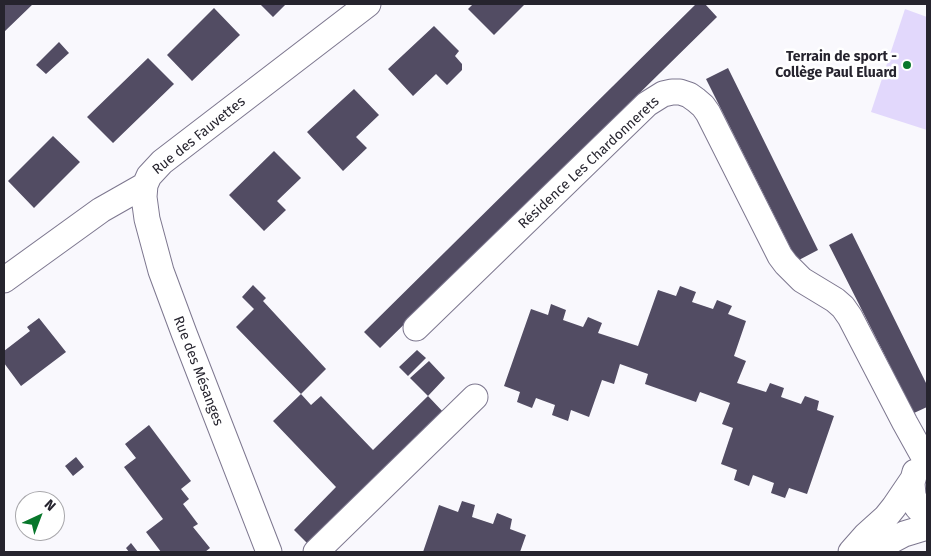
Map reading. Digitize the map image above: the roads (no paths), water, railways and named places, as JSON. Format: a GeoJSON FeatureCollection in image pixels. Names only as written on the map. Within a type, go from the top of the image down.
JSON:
{"type":"FeatureCollection","features":[{"type":"Feature","properties":{"kind":"street","name":"Rue des Fauvettes"},"geometry":{"type":"LineString","coordinates":[[4,280],[101,210],[145,185],[149,176],[162,162],[368,4]]}},
{"type":"Feature","properties":{"kind":"street","name":"Résidence Les Chardonnerets"},"geometry":{"type":"LineString","coordinates":[[416,328],[647,104],[663,94],[680,92],[696,100],[708,113],[780,256],[786,264],[802,280],[843,307],[850,317],[905,424],[922,465]]}},
{"type":"Feature","properties":{"kind":"street","name":"Rue des Mésanges"},"geometry":{"type":"LineString","coordinates":[[145,185],[144,198],[147,220],[161,270],[269,552]]}},
{"type":"Feature","properties":{"kind":"street"},"geometry":{"type":"LineString","coordinates":[[316,552],[475,397]]}},
{"type":"Feature","properties":{"kind":"street"},"geometry":{"type":"LineString","coordinates":[[922,465],[912,491],[915,503],[927,518]]}},
{"type":"Feature","properties":{"kind":"street"},"geometry":{"type":"LineString","coordinates":[[851,552],[894,507],[922,465]]}},
{"type":"Feature","properties":{"kind":"street"},"geometry":{"type":"LineString","coordinates":[[870,552],[904,534],[927,527]]}},
{"type":"Feature","properties":{"kind":"place","name":"Terrain de sport - Collège Paul Eluard"},"geometry":{"type":"Point","coordinates":[907,65]}}]}
